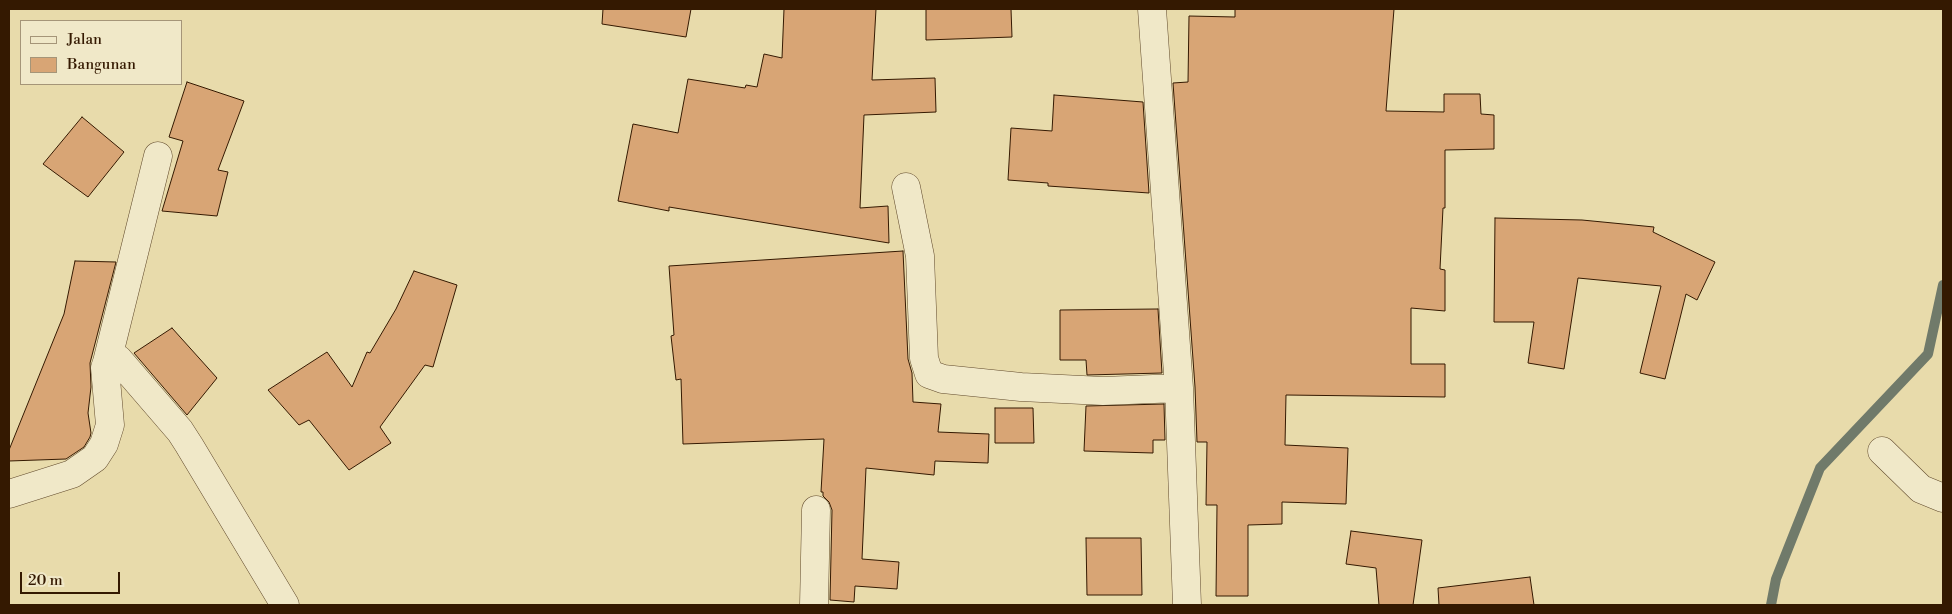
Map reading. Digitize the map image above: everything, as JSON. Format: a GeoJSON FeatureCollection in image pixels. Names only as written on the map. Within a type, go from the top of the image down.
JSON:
{"type":"FeatureCollection","features":[{"type":"Feature","properties":{"kind":"street"},"geometry":{"type":"LineString","coordinates":[[1152,9],[1178,388],[1187,605]]}},
{"type":"Feature","properties":{"kind":"street"},"geometry":{"type":"LineString","coordinates":[[9,494],[72,474],[95,458],[104,444],[110,425],[105,368],[158,156]]}},
{"type":"Feature","properties":{"kind":"street"},"geometry":{"type":"LineString","coordinates":[[906,187],[920,256],[924,358],[929,374],[943,379],[1021,387],[1103,390],[1178,388]]}},
{"type":"Feature","properties":{"kind":"street"},"geometry":{"type":"LineString","coordinates":[[107,362],[118,359],[122,362],[180,431],[285,605]]}},
{"type":"Feature","properties":{"kind":"street"},"geometry":{"type":"LineString","coordinates":[[1882,451],[1922,489],[1943,498]]}},
{"type":"Feature","properties":{"kind":"street"},"geometry":{"type":"LineString","coordinates":[[814,605],[816,510]]}},
{"type":"Feature","properties":{"kind":"building"},"geometry":{"type":"Polygon","coordinates":[[[603,9],[691,9],[686,37],[602,24],[603,9]]]}},
{"type":"Feature","properties":{"kind":"building"},"geometry":{"type":"Polygon","coordinates":[[[784,9],[876,9],[872,80],[935,78],[936,112],[864,115],[860,208],[888,206],[889,243],[669,207],[669,211],[618,201],[633,124],[678,133],[688,79],[745,88],[746,85],[757,87],[764,54],[782,58],[784,9]]]}},
{"type":"Feature","properties":{"kind":"building"},"geometry":{"type":"Polygon","coordinates":[[[926,9],[1011,9],[1012,37],[926,40],[926,9]]]}},
{"type":"Feature","properties":{"kind":"building"},"geometry":{"type":"Polygon","coordinates":[[[1235,9],[1394,9],[1386,111],[1444,112],[1444,94],[1480,94],[1481,114],[1494,115],[1494,149],[1445,150],[1445,208],[1443,208],[1440,269],[1445,270],[1445,311],[1411,308],[1411,364],[1445,364],[1445,397],[1286,395],[1285,445],[1348,448],[1346,504],[1282,502],[1282,524],[1248,525],[1248,596],[1216,596],[1217,505],[1206,505],[1207,442],[1197,442],[1195,387],[1173,83],[1188,82],[1189,16],[1235,17],[1235,9]]]}},
{"type":"Feature","properties":{"kind":"building"},"geometry":{"type":"Polygon","coordinates":[[[187,82],[244,101],[218,170],[228,172],[217,216],[162,211],[183,141],[169,137],[187,82]]]}},
{"type":"Feature","properties":{"kind":"building"},"geometry":{"type":"Polygon","coordinates":[[[1054,95],[1143,102],[1149,193],[1048,186],[1048,183],[1008,180],[1011,128],[1052,131],[1054,95]]]}},
{"type":"Feature","properties":{"kind":"building"},"geometry":{"type":"Polygon","coordinates":[[[82,117],[124,152],[88,197],[43,164],[82,117]]]}},
{"type":"Feature","properties":{"kind":"building"},"geometry":{"type":"Polygon","coordinates":[[[1495,218],[1582,220],[1654,227],[1653,232],[1715,262],[1697,300],[1686,294],[1665,379],[1640,373],[1661,286],[1578,278],[1564,369],[1528,363],[1534,322],[1494,322],[1495,218]]]}},
{"type":"Feature","properties":{"kind":"building"},"geometry":{"type":"Polygon","coordinates":[[[903,251],[908,359],[912,373],[913,402],[941,404],[938,432],[989,434],[988,463],[935,461],[934,475],[866,468],[862,559],[899,562],[897,589],[855,586],[854,602],[830,600],[832,510],[829,502],[823,496],[823,492],[821,492],[824,439],[683,444],[681,379],[676,380],[671,336],[674,335],[669,266],[903,251]]]}},
{"type":"Feature","properties":{"kind":"building"},"geometry":{"type":"Polygon","coordinates":[[[75,261],[116,262],[90,363],[91,387],[88,413],[90,437],[84,447],[66,459],[9,461],[9,450],[64,314],[75,261]]]}},
{"type":"Feature","properties":{"kind":"building"},"geometry":{"type":"Polygon","coordinates":[[[414,271],[457,285],[433,367],[425,365],[380,427],[391,443],[349,470],[309,420],[299,425],[268,390],[327,352],[352,387],[367,352],[370,353],[396,309],[414,271]]]}},
{"type":"Feature","properties":{"kind":"building"},"geometry":{"type":"Polygon","coordinates":[[[1158,309],[1162,373],[1087,375],[1086,360],[1060,360],[1060,310],[1158,309]]]}},
{"type":"Feature","properties":{"kind":"building"},"geometry":{"type":"Polygon","coordinates":[[[172,328],[217,378],[187,415],[134,353],[172,328]]]}},
{"type":"Feature","properties":{"kind":"building"},"geometry":{"type":"Polygon","coordinates":[[[1164,404],[1165,440],[1153,440],[1153,453],[1084,451],[1086,406],[1164,404]]]}},
{"type":"Feature","properties":{"kind":"building"},"geometry":{"type":"Polygon","coordinates":[[[995,408],[1033,408],[1034,443],[995,443],[995,408]]]}},
{"type":"Feature","properties":{"kind":"building"},"geometry":{"type":"Polygon","coordinates":[[[1351,531],[1422,540],[1413,605],[1379,605],[1376,568],[1346,564],[1351,531]]]}},
{"type":"Feature","properties":{"kind":"building"},"geometry":{"type":"Polygon","coordinates":[[[1086,538],[1141,538],[1142,595],[1087,595],[1086,538]]]}},
{"type":"Feature","properties":{"kind":"building"},"geometry":{"type":"Polygon","coordinates":[[[1530,577],[1534,605],[1439,605],[1438,588],[1530,577]]]}},
{"type":"Feature","properties":{"kind":"waterway"},"geometry":{"type":"LineString","coordinates":[[1771,605],[1776,579],[1820,468],[1928,354],[1943,285]]}}]}
